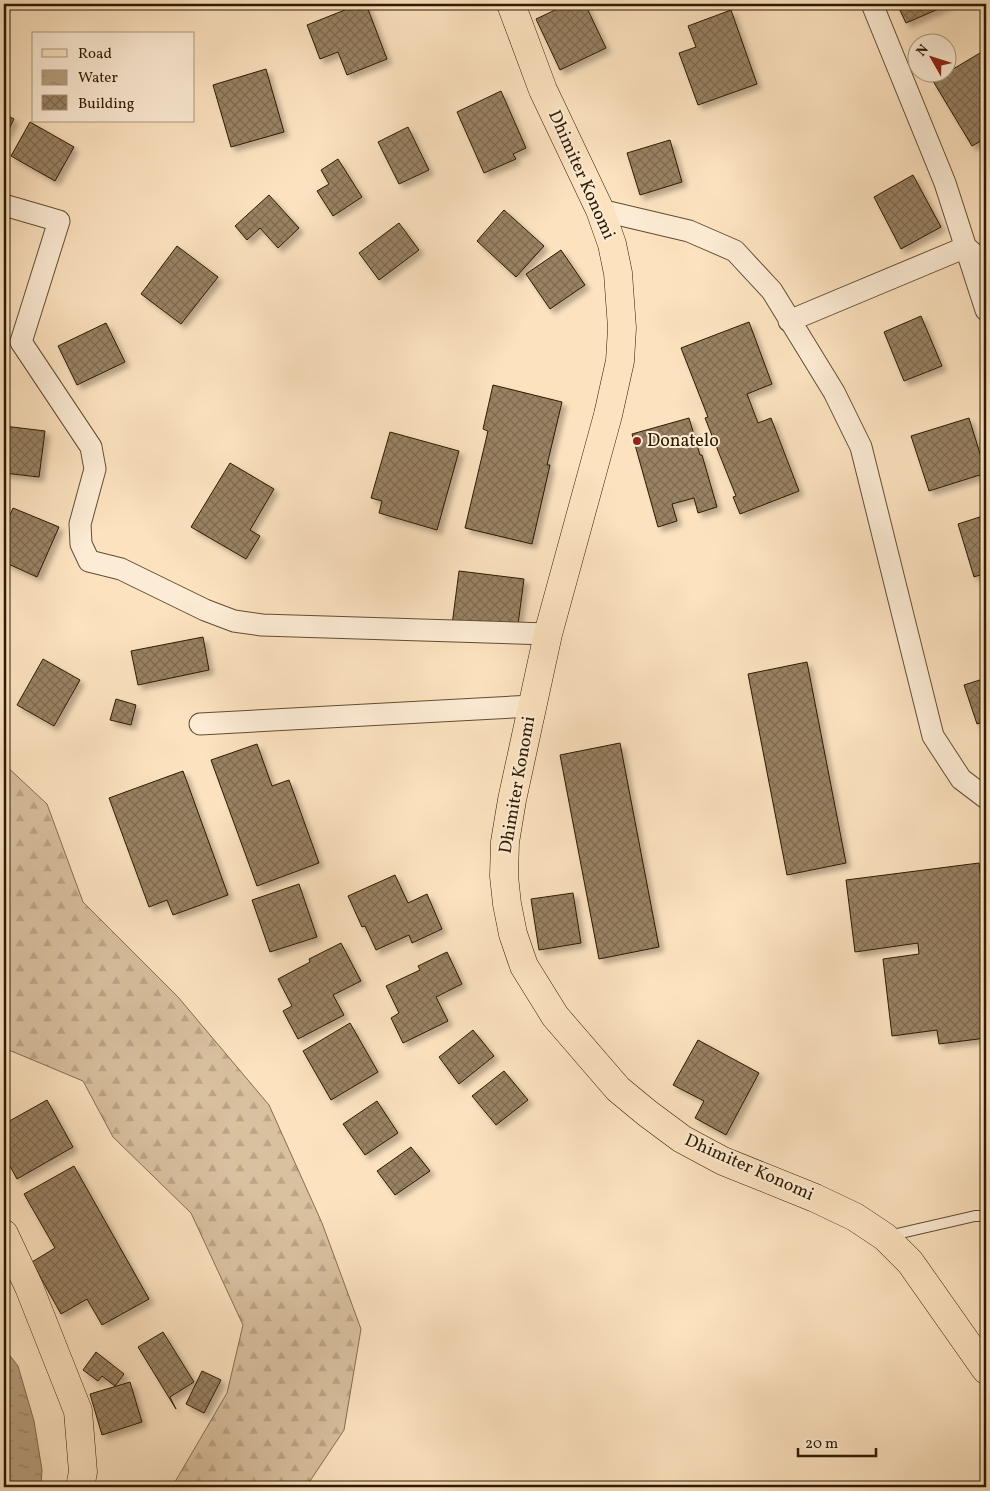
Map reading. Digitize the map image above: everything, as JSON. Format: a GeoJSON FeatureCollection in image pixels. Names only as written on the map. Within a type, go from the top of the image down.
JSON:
{"type":"FeatureCollection","features":[{"type":"Feature","properties":{"kind":"main road","name":"Dhimiter Konomi"},"geometry":{"type":"LineString","coordinates":[[511,4],[542,90],[600,210],[612,244],[618,273],[622,328],[620,361],[608,415],[548,634],[512,800],[505,842],[504,876],[507,904],[513,934],[524,966],[555,1016],[582,1049],[618,1089],[647,1114],[682,1139],[723,1161],[815,1198],[856,1217],[885,1237],[910,1262],[986,1370]]}},
{"type":"Feature","properties":{"kind":"main road"},"geometry":{"type":"LineString","coordinates":[[4,1234],[29,1287],[78,1411],[83,1472],[80,1487]]}},
{"type":"Feature","properties":{"kind":"street"},"geometry":{"type":"LineString","coordinates":[[872,4],[945,182],[986,310]]}},
{"type":"Feature","properties":{"kind":"street"},"geometry":{"type":"LineString","coordinates":[[4,206],[59,221],[21,342],[91,447],[95,469],[80,524],[81,544],[89,560],[121,569],[205,610],[234,621],[262,626],[548,634]]}},
{"type":"Feature","properties":{"kind":"street"},"geometry":{"type":"LineString","coordinates":[[600,210],[689,231],[735,251],[772,291],[834,392],[861,447],[933,736],[962,779],[986,798]]}},
{"type":"Feature","properties":{"kind":"street"},"geometry":{"type":"LineString","coordinates":[[789,321],[966,247]]}},
{"type":"Feature","properties":{"kind":"street"},"geometry":{"type":"LineString","coordinates":[[966,247],[986,266]]}},
{"type":"Feature","properties":{"kind":"street"},"geometry":{"type":"LineString","coordinates":[[200,724],[532,706]]}},
{"type":"Feature","properties":{"kind":"lane"},"geometry":{"type":"LineString","coordinates":[[885,1237],[975,1216],[986,1216]]}},
{"type":"Feature","properties":{"kind":"green space"},"geometry":{"type":"Polygon","coordinates":[[[4,764],[47,804],[83,902],[178,997],[269,1105],[322,1223],[361,1329],[344,1430],[306,1487],[172,1487],[227,1393],[243,1325],[191,1213],[113,1137],[83,1081],[4,1048],[4,764]]]}},
{"type":"Feature","properties":{"kind":"water"},"geometry":{"type":"Polygon","coordinates":[[[4,1348],[18,1366],[34,1421],[42,1470],[41,1487],[4,1487],[4,1348]]]}},
{"type":"Feature","properties":{"kind":"building"},"geometry":{"type":"Polygon","coordinates":[[[360,4],[366,4],[387,59],[347,75],[338,52],[320,59],[307,25],[360,4]]]}},
{"type":"Feature","properties":{"kind":"building"},"geometry":{"type":"Polygon","coordinates":[[[568,4],[585,4],[606,48],[560,70],[536,19],[568,4]]]}},
{"type":"Feature","properties":{"kind":"building"},"geometry":{"type":"Polygon","coordinates":[[[897,4],[950,4],[906,23],[897,4]]]}},
{"type":"Feature","properties":{"kind":"building"},"geometry":{"type":"Polygon","coordinates":[[[731,10],[757,84],[698,105],[679,53],[696,47],[688,26],[731,10]]]}},
{"type":"Feature","properties":{"kind":"building"},"geometry":{"type":"Polygon","coordinates":[[[985,50],[986,138],[972,146],[934,82],[958,82],[958,66],[985,50]]]}},
{"type":"Feature","properties":{"kind":"building"},"geometry":{"type":"Polygon","coordinates":[[[266,69],[284,132],[231,147],[213,85],[266,69]]]}},
{"type":"Feature","properties":{"kind":"building"},"geometry":{"type":"Polygon","coordinates":[[[501,91],[526,148],[513,154],[516,159],[484,173],[457,112],[501,91]]]}},
{"type":"Feature","properties":{"kind":"building"},"geometry":{"type":"Polygon","coordinates":[[[4,114],[14,119],[4,139],[4,114]]]}},
{"type":"Feature","properties":{"kind":"building"},"geometry":{"type":"Polygon","coordinates":[[[30,122],[74,147],[55,181],[11,156],[30,122]]]}},
{"type":"Feature","properties":{"kind":"building"},"geometry":{"type":"Polygon","coordinates":[[[408,127],[429,170],[399,184],[378,142],[408,127]]]}},
{"type":"Feature","properties":{"kind":"building"},"geometry":{"type":"Polygon","coordinates":[[[670,140],[682,182],[640,195],[627,153],[670,140]]]}},
{"type":"Feature","properties":{"kind":"building"},"geometry":{"type":"Polygon","coordinates":[[[338,159],[362,197],[333,216],[317,191],[329,184],[321,170],[338,159]]]}},
{"type":"Feature","properties":{"kind":"building"},"geometry":{"type":"Polygon","coordinates":[[[913,175],[941,227],[901,249],[874,197],[913,175]]]}},
{"type":"Feature","properties":{"kind":"building"},"geometry":{"type":"Polygon","coordinates":[[[269,195],[299,228],[278,248],[260,228],[247,240],[235,226],[269,195]]]}},
{"type":"Feature","properties":{"kind":"building"},"geometry":{"type":"Polygon","coordinates":[[[504,210],[544,246],[516,277],[477,241],[504,210]]]}},
{"type":"Feature","properties":{"kind":"building"},"geometry":{"type":"Polygon","coordinates":[[[399,223],[419,250],[379,280],[359,253],[399,223]]]}},
{"type":"Feature","properties":{"kind":"building"},"geometry":{"type":"Polygon","coordinates":[[[177,246],[218,277],[181,324],[141,294],[177,246]]]}},
{"type":"Feature","properties":{"kind":"building"},"geometry":{"type":"Polygon","coordinates":[[[561,250],[585,285],[550,309],[526,274],[561,250]]]}},
{"type":"Feature","properties":{"kind":"building"},"geometry":{"type":"Polygon","coordinates":[[[921,316],[942,366],[904,381],[884,332],[921,316]]]}},
{"type":"Feature","properties":{"kind":"building"},"geometry":{"type":"Polygon","coordinates":[[[749,322],[772,384],[747,394],[758,423],[771,418],[799,491],[740,514],[733,497],[736,496],[705,418],[708,417],[681,348],[749,322]]]}},
{"type":"Feature","properties":{"kind":"building"},"geometry":{"type":"Polygon","coordinates":[[[106,323],[125,362],[77,385],[58,346],[106,323]]]}},
{"type":"Feature","properties":{"kind":"building"},"geometry":{"type":"Polygon","coordinates":[[[493,385],[562,402],[547,465],[550,465],[532,544],[465,528],[488,431],[483,429],[493,385]]]}},
{"type":"Feature","properties":{"kind":"building"},"geometry":{"type":"Polygon","coordinates":[[[689,418],[717,507],[698,513],[694,498],[672,504],[677,521],[658,527],[632,434],[689,418]]]}},
{"type":"Feature","properties":{"kind":"building"},"geometry":{"type":"Polygon","coordinates":[[[969,418],[986,473],[929,491],[911,436],[969,418]]]}},
{"type":"Feature","properties":{"kind":"building"},"geometry":{"type":"Polygon","coordinates":[[[4,426],[45,431],[39,477],[4,473],[4,426]]]}},
{"type":"Feature","properties":{"kind":"building"},"geometry":{"type":"Polygon","coordinates":[[[390,432],[459,451],[437,530],[379,513],[382,501],[371,498],[390,432]]]}},
{"type":"Feature","properties":{"kind":"building"},"geometry":{"type":"Polygon","coordinates":[[[230,463],[274,489],[250,530],[260,536],[246,559],[191,527],[230,463]]]}},
{"type":"Feature","properties":{"kind":"building"},"geometry":{"type":"Polygon","coordinates":[[[13,508],[59,527],[37,577],[4,562],[4,529],[13,508]]]}},
{"type":"Feature","properties":{"kind":"building"},"geometry":{"type":"Polygon","coordinates":[[[986,515],[986,573],[974,577],[958,524],[986,515]]]}},
{"type":"Feature","properties":{"kind":"building"},"geometry":{"type":"Polygon","coordinates":[[[459,571],[524,579],[517,632],[452,625],[459,571]]]}},
{"type":"Feature","properties":{"kind":"building"},"geometry":{"type":"Polygon","coordinates":[[[203,637],[209,670],[138,685],[131,651],[203,637]]]}},
{"type":"Feature","properties":{"kind":"building"},"geometry":{"type":"Polygon","coordinates":[[[43,659],[80,680],[54,726],[17,705],[43,659]]]}},
{"type":"Feature","properties":{"kind":"building"},"geometry":{"type":"Polygon","coordinates":[[[807,662],[846,863],[787,875],[748,674],[807,662]]]}},
{"type":"Feature","properties":{"kind":"building"},"geometry":{"type":"Polygon","coordinates":[[[986,678],[986,721],[977,724],[964,685],[986,678]]]}},
{"type":"Feature","properties":{"kind":"building"},"geometry":{"type":"Polygon","coordinates":[[[116,699],[136,705],[131,725],[110,720],[116,699]]]}},
{"type":"Feature","properties":{"kind":"building"},"geometry":{"type":"Polygon","coordinates":[[[620,743],[659,947],[599,959],[560,755],[620,743]]]}},
{"type":"Feature","properties":{"kind":"building"},"geometry":{"type":"Polygon","coordinates":[[[257,744],[272,786],[289,780],[319,863],[257,886],[211,760],[257,744]]]}},
{"type":"Feature","properties":{"kind":"building"},"geometry":{"type":"Polygon","coordinates":[[[183,771],[228,895],[173,915],[167,900],[149,907],[109,798],[183,771]]]}},
{"type":"Feature","properties":{"kind":"building"},"geometry":{"type":"Polygon","coordinates":[[[979,863],[986,917],[986,1038],[939,1044],[937,1030],[892,1036],[883,959],[919,954],[918,943],[855,952],[846,880],[979,863]]]}},
{"type":"Feature","properties":{"kind":"building"},"geometry":{"type":"Polygon","coordinates":[[[395,875],[408,903],[427,894],[442,929],[412,943],[409,935],[376,950],[365,926],[362,927],[348,896],[395,875]]]}},
{"type":"Feature","properties":{"kind":"building"},"geometry":{"type":"Polygon","coordinates":[[[299,884],[317,937],[270,952],[252,900],[299,884]]]}},
{"type":"Feature","properties":{"kind":"building"},"geometry":{"type":"Polygon","coordinates":[[[573,893],[581,943],[539,950],[531,899],[573,893]]]}},
{"type":"Feature","properties":{"kind":"building"},"geometry":{"type":"Polygon","coordinates":[[[341,943],[361,981],[333,995],[344,1015],[298,1039],[283,1011],[292,1006],[278,979],[310,962],[309,959],[341,943]]]}},
{"type":"Feature","properties":{"kind":"building"},"geometry":{"type":"Polygon","coordinates":[[[447,952],[462,984],[436,997],[448,1021],[403,1043],[391,1018],[399,1013],[386,986],[420,970],[418,966],[447,952]]]}},
{"type":"Feature","properties":{"kind":"building"},"geometry":{"type":"Polygon","coordinates":[[[350,1023],[378,1072],[331,1100],[303,1051],[350,1023]]]}},
{"type":"Feature","properties":{"kind":"building"},"geometry":{"type":"Polygon","coordinates":[[[473,1030],[494,1056],[459,1084],[439,1057],[473,1030]]]}},
{"type":"Feature","properties":{"kind":"building"},"geometry":{"type":"Polygon","coordinates":[[[698,1040],[759,1073],[726,1135],[695,1118],[704,1101],[673,1085],[698,1040]]]}},
{"type":"Feature","properties":{"kind":"building"},"geometry":{"type":"Polygon","coordinates":[[[504,1071],[528,1100],[496,1125],[472,1096],[504,1071]]]}},
{"type":"Feature","properties":{"kind":"building"},"geometry":{"type":"Polygon","coordinates":[[[47,1100],[73,1147],[17,1179],[4,1155],[4,1124],[47,1100]]]}},
{"type":"Feature","properties":{"kind":"building"},"geometry":{"type":"Polygon","coordinates":[[[377,1101],[398,1133],[365,1155],[343,1124],[377,1101]]]}},
{"type":"Feature","properties":{"kind":"building"},"geometry":{"type":"Polygon","coordinates":[[[411,1147],[430,1171],[395,1195],[377,1171],[411,1147]]]}},
{"type":"Feature","properties":{"kind":"building"},"geometry":{"type":"Polygon","coordinates":[[[74,1166],[149,1299],[102,1325],[87,1299],[61,1314],[32,1262],[55,1248],[24,1194],[74,1166]]]}},
{"type":"Feature","properties":{"kind":"building"},"geometry":{"type":"Polygon","coordinates":[[[163,1332],[194,1382],[170,1397],[176,1409],[138,1347],[163,1332]]]}},
{"type":"Feature","properties":{"kind":"building"},"geometry":{"type":"Polygon","coordinates":[[[96,1352],[124,1374],[115,1386],[102,1376],[98,1381],[83,1370],[96,1352]]]}},
{"type":"Feature","properties":{"kind":"building"},"geometry":{"type":"Polygon","coordinates":[[[202,1371],[221,1380],[204,1413],[186,1404],[202,1371]]]}},
{"type":"Feature","properties":{"kind":"building"},"geometry":{"type":"Polygon","coordinates":[[[130,1382],[142,1422],[102,1435],[90,1394],[130,1382]]]}},
{"type":"Feature","properties":{"kind":"place","name":"Donatelo"},"geometry":{"type":"Point","coordinates":[637,441]}}]}
